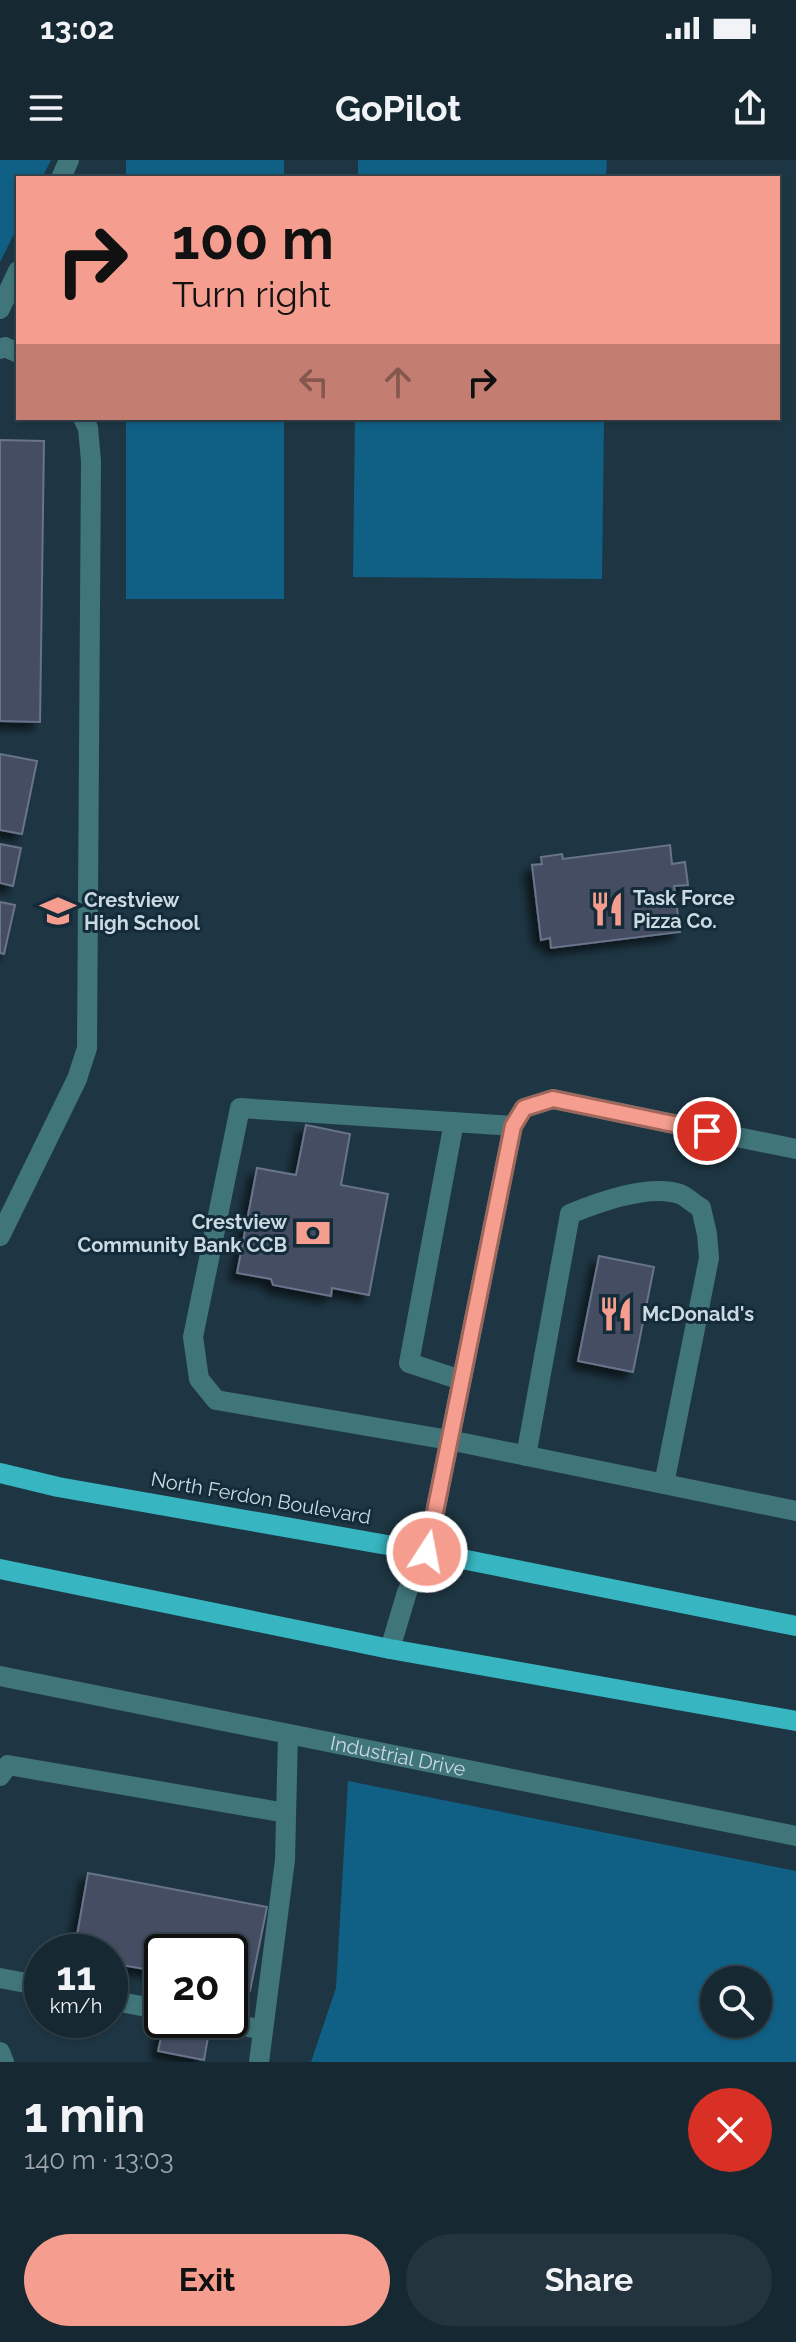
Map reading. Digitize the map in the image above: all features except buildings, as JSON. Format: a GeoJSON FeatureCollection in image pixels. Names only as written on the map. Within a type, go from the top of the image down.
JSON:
{"type":"FeatureCollection","features":[{"type":"Feature","properties":{"kind":"main road","name":"North Ferdon Boulevard"},"geometry":{"type":"LineString","coordinates":[[0,1473],[58,1487],[427,1552],[796,1626]]}},
{"type":"Feature","properties":{"kind":"main road"},"geometry":{"type":"LineString","coordinates":[[0,1569],[390,1649],[796,1721]]}},
{"type":"Feature","properties":{"kind":"street"},"geometry":{"type":"LineString","coordinates":[[0,309],[16,275]]}},
{"type":"Feature","properties":{"kind":"street"},"geometry":{"type":"LineString","coordinates":[[0,1236],[77,1079],[87,1048],[91,461],[88,428],[84,420]]}},
{"type":"Feature","properties":{"kind":"street"},"geometry":{"type":"LineString","coordinates":[[390,1649],[407,1592],[427,1552],[513,1126],[524,1108],[553,1099],[796,1149]]}},
{"type":"Feature","properties":{"kind":"street"},"geometry":{"type":"LineString","coordinates":[[513,1126],[240,1108],[193,1337],[199,1379],[216,1400],[449,1440],[796,1511]]}},
{"type":"Feature","properties":{"kind":"street"},"geometry":{"type":"LineString","coordinates":[[454,1122],[409,1363],[461,1380]]}},
{"type":"Feature","properties":{"kind":"street"},"geometry":{"type":"LineString","coordinates":[[526,1456],[570,1214],[599,1202],[653,1191],[681,1194],[701,1208],[709,1258],[664,1484]]}},
{"type":"Feature","properties":{"kind":"street","name":"Industrial Drive"},"geometry":{"type":"LineString","coordinates":[[0,1676],[796,1836]]}},
{"type":"Feature","properties":{"kind":"street"},"geometry":{"type":"LineString","coordinates":[[259,2062],[285,1860],[288,1734]]}},
{"type":"Feature","properties":{"kind":"street"},"geometry":{"type":"LineString","coordinates":[[0,1776],[8,1765],[286,1813]]}},
{"type":"Feature","properties":{"kind":"street"},"geometry":{"type":"LineString","coordinates":[[0,1978],[24,1983]]}},
{"type":"Feature","properties":{"kind":"street"},"geometry":{"type":"LineString","coordinates":[[248,2027],[263,2030]]}},
{"type":"Feature","properties":{"kind":"street"},"geometry":{"type":"LineString","coordinates":[[0,2052],[4,2062]]}},
{"type":"Feature","properties":{"kind":"shaded area"},"geometry":{"type":"Polygon","coordinates":[[[0,160],[51,160],[43,176],[16,176],[16,230],[0,262],[0,160]]]}},
{"type":"Feature","properties":{"kind":"shaded area"},"geometry":{"type":"Polygon","coordinates":[[[126,160],[284,160],[284,176],[126,176],[126,160]]]}},
{"type":"Feature","properties":{"kind":"shaded area"},"geometry":{"type":"Polygon","coordinates":[[[358,160],[607,160],[606,176],[358,176],[358,160]]]}},
{"type":"Feature","properties":{"kind":"shaded area"},"geometry":{"type":"Polygon","coordinates":[[[126,420],[284,420],[284,599],[126,599],[126,420]]]}},
{"type":"Feature","properties":{"kind":"shaded area"},"geometry":{"type":"Polygon","coordinates":[[[355,420],[604,420],[602,579],[353,577],[355,420]]]}},
{"type":"Feature","properties":{"kind":"shaded area"},"geometry":{"type":"Polygon","coordinates":[[[348,1781],[796,1871],[796,2062],[311,2062],[336,1988],[348,1781]]]}},
{"type":"Feature","properties":{"kind":"place","name":"Task Force Pizza Co."},"geometry":{"type":"Point","coordinates":[607,909]}},
{"type":"Feature","properties":{"kind":"place","name":"Crestview High School"},"geometry":{"type":"Point","coordinates":[58,911]}},
{"type":"Feature","properties":{"kind":"place","name":"Crestview Community Bank CCB"},"geometry":{"type":"Point","coordinates":[313,1233]}},
{"type":"Feature","properties":{"kind":"place","name":"McDonald's"},"geometry":{"type":"Point","coordinates":[616,1314]}},
{"type":"Feature","properties":{"kind":"route"},"geometry":{"type":"LineString","coordinates":[[427,1552],[513,1126],[524,1108],[553,1099],[707,1131]]}}]}
